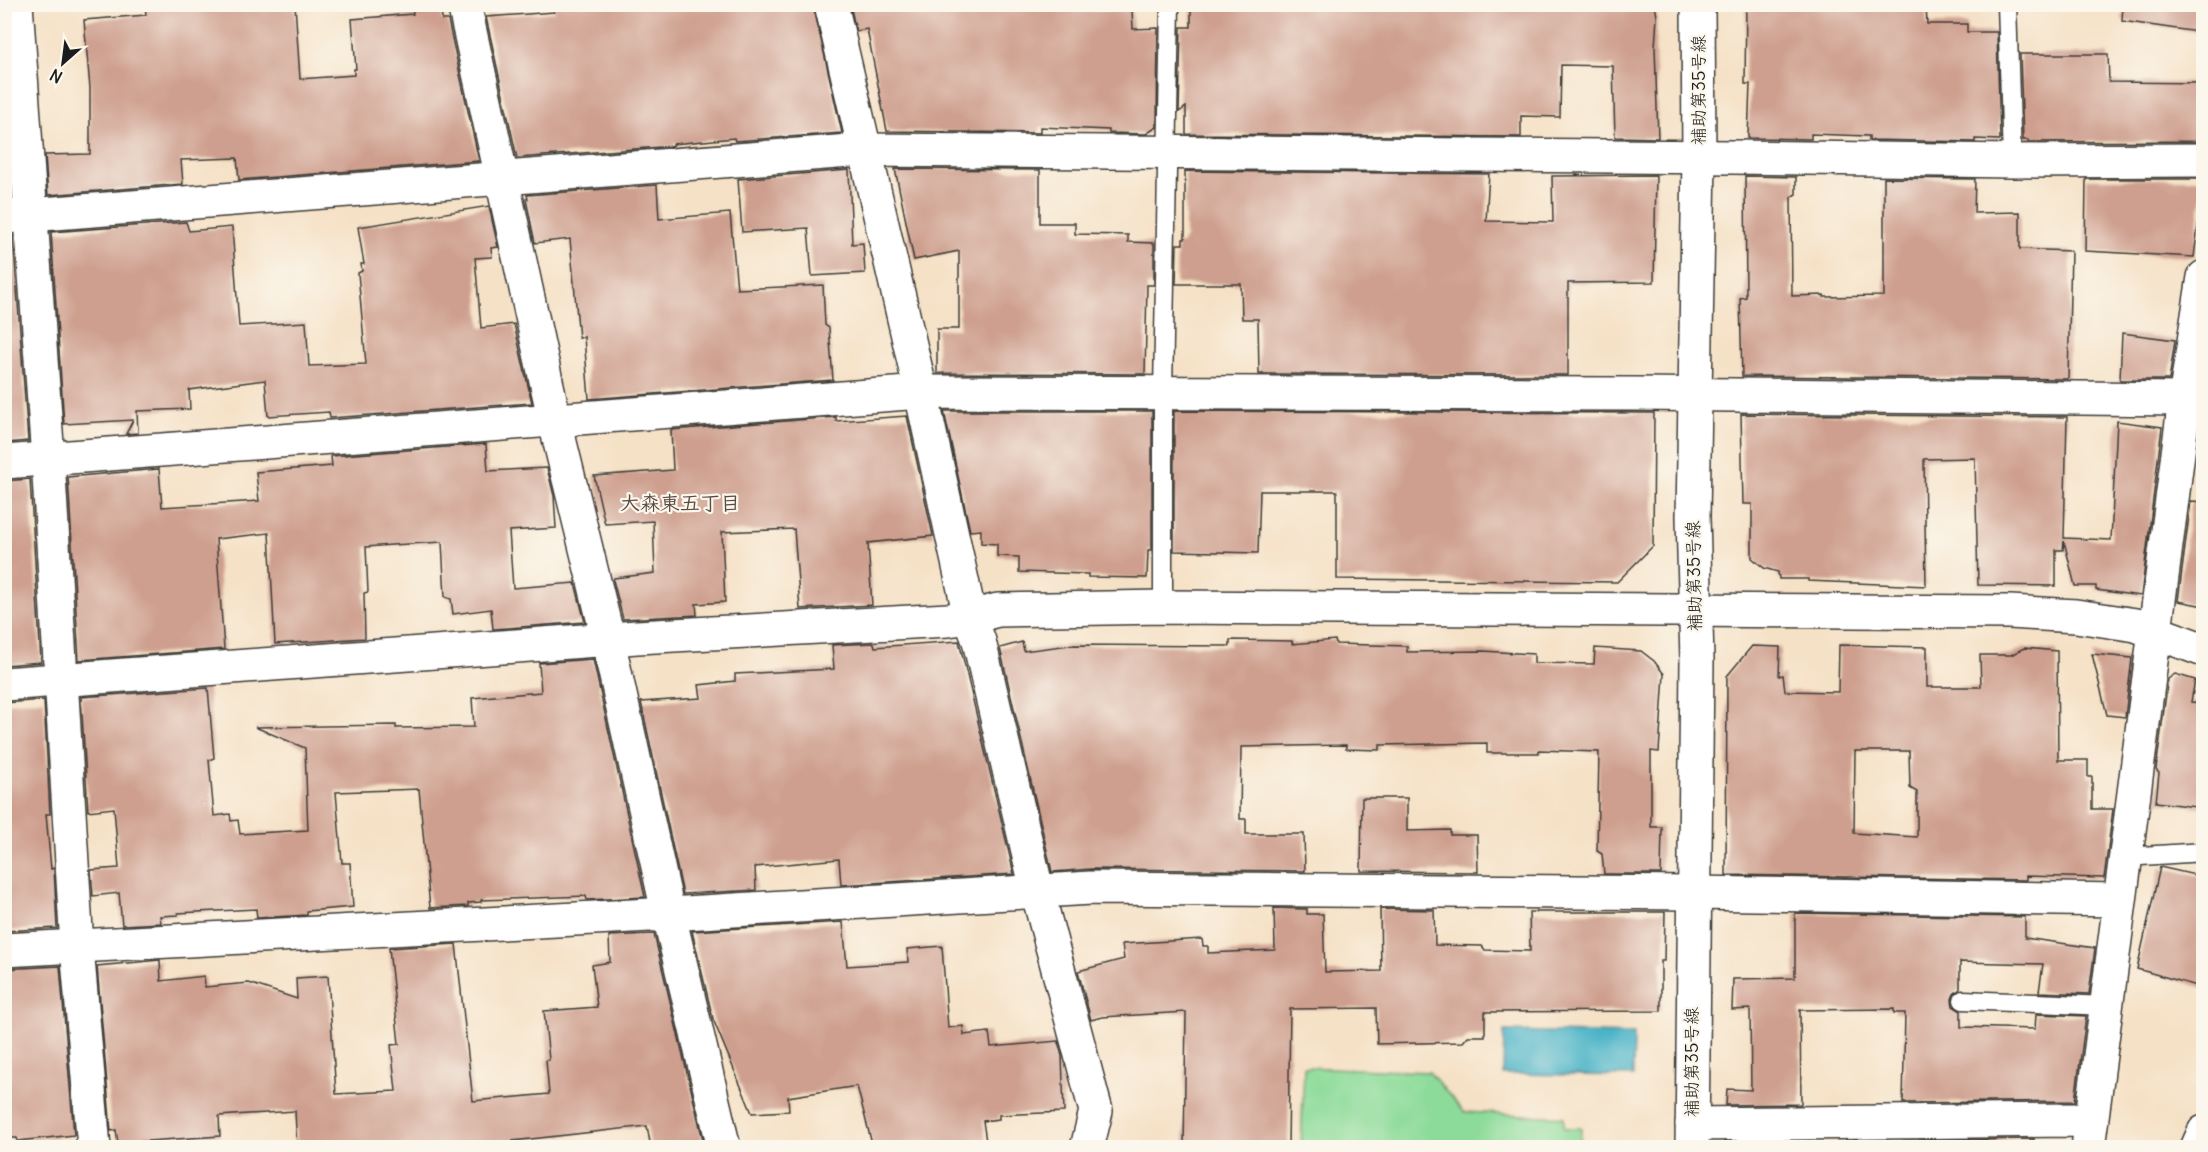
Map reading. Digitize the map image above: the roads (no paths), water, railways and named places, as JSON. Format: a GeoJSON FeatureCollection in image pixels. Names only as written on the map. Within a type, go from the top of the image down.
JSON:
{"type":"FeatureCollection","features":[{"type":"Feature","properties":{"kind":"street"},"geometry":{"type":"LineString","coordinates":[[16,4],[18,216],[48,459],[77,947],[93,1148]]}},
{"type":"Feature","properties":{"kind":"street"},"geometry":{"type":"LineString","coordinates":[[464,4],[555,422],[608,639],[724,1148]]}},
{"type":"Feature","properties":{"kind":"street"},"geometry":{"type":"LineString","coordinates":[[831,4],[863,150],[921,392],[970,617],[979,641],[1037,890],[1096,1111],[1087,1148]]}},
{"type":"Feature","properties":{"kind":"street","name":"補助第35号線"},"geometry":{"type":"LineString","coordinates":[[1692,1136],[1696,660],[1692,554],[1699,157],[1698,4]]}},
{"type":"Feature","properties":{"kind":"street"},"geometry":{"type":"LineString","coordinates":[[18,216],[863,150],[2012,161],[2204,160]]}},
{"type":"Feature","properties":{"kind":"street"},"geometry":{"type":"LineString","coordinates":[[2089,1135],[2185,399],[2200,331],[2204,277]]}},
{"type":"Feature","properties":{"kind":"street"},"geometry":{"type":"LineString","coordinates":[[4,462],[555,422],[921,392],[1694,394],[2185,399]]}},
{"type":"Feature","properties":{"kind":"street"},"geometry":{"type":"LineString","coordinates":[[4,684],[608,639],[970,617],[998,610],[1163,607],[2010,612],[2076,616],[2136,626],[2204,650]]}},
{"type":"Feature","properties":{"kind":"street"},"geometry":{"type":"LineString","coordinates":[[4,950],[669,914],[1091,888],[2119,900]]}},
{"type":"Feature","properties":{"kind":"street"},"geometry":{"type":"LineString","coordinates":[[1692,1136],[2072,1120],[2089,1135]]}},
{"type":"Feature","properties":{"kind":"street"},"geometry":{"type":"LineString","coordinates":[[2197,1148],[2204,1132]]}},
{"type":"Feature","properties":{"kind":"lane"},"geometry":{"type":"LineString","coordinates":[[1163,607],[1163,392],[1170,4]]}},
{"type":"Feature","properties":{"kind":"lane"},"geometry":{"type":"LineString","coordinates":[[2007,4],[2012,161]]}},
{"type":"Feature","properties":{"kind":"lane"},"geometry":{"type":"LineString","coordinates":[[2125,857],[2204,852]]}},
{"type":"Feature","properties":{"kind":"lane"},"geometry":{"type":"LineString","coordinates":[[1963,1000],[2107,1006]]}},
{"type":"Feature","properties":{"kind":"water"},"geometry":{"type":"Polygon","coordinates":[[[1504,1031],[1634,1034],[1633,1076],[1503,1074],[1504,1031]]]}},
{"type":"Feature","properties":{"kind":"district","name":"大森東五丁目"},"geometry":{"type":"Point","coordinates":[680,503]}}]}
